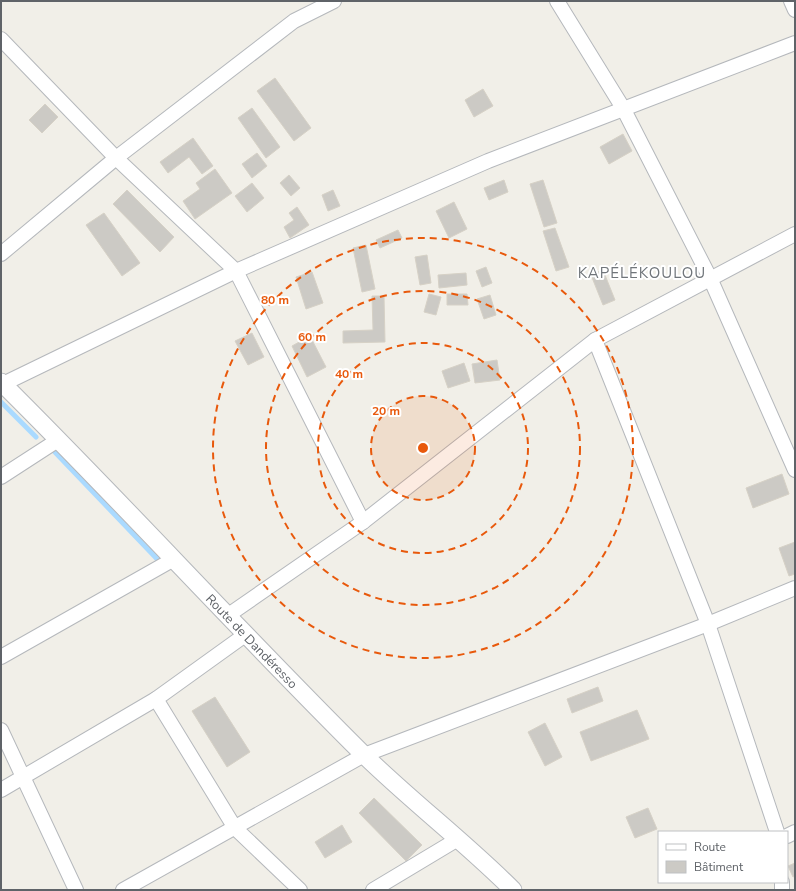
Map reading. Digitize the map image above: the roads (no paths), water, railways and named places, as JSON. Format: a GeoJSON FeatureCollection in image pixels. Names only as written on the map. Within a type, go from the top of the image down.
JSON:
{"type":"FeatureCollection","features":[{"type":"Feature","properties":{"kind":"street"},"geometry":{"type":"LineString","coordinates":[[1,254],[116,158],[294,21],[334,1]]}},
{"type":"Feature","properties":{"kind":"street"},"geometry":{"type":"LineString","coordinates":[[557,1],[623,108],[710,278],[795,470]]}},
{"type":"Feature","properties":{"kind":"street"},"geometry":{"type":"LineString","coordinates":[[791,1],[795,10]]}},
{"type":"Feature","properties":{"kind":"street"},"geometry":{"type":"LineString","coordinates":[[1,38],[116,158],[236,271],[363,522]]}},
{"type":"Feature","properties":{"kind":"street"},"geometry":{"type":"LineString","coordinates":[[2,384],[236,271],[488,161],[795,43]]}},
{"type":"Feature","properties":{"kind":"street"},"geometry":{"type":"LineString","coordinates":[[227,616],[363,522],[595,340],[795,234]]}},
{"type":"Feature","properties":{"kind":"street"},"geometry":{"type":"LineString","coordinates":[[595,340],[708,624],[777,831]]}},
{"type":"Feature","properties":{"kind":"street","name":"Route de Dandéresso"},"geometry":{"type":"LineString","coordinates":[[2,384],[58,440],[245,635],[364,755],[513,890]]}},
{"type":"Feature","properties":{"kind":"street"},"geometry":{"type":"LineString","coordinates":[[1,477],[58,440]]}},
{"type":"Feature","properties":{"kind":"street"},"geometry":{"type":"LineString","coordinates":[[1,657],[174,560]]}},
{"type":"Feature","properties":{"kind":"street"},"geometry":{"type":"LineString","coordinates":[[123,890],[364,755],[708,624],[795,588]]}},
{"type":"Feature","properties":{"kind":"street"},"geometry":{"type":"LineString","coordinates":[[1,790],[156,699],[245,635]]}},
{"type":"Feature","properties":{"kind":"street"},"geometry":{"type":"LineString","coordinates":[[156,699],[235,828],[300,890]]}},
{"type":"Feature","properties":{"kind":"street"},"geometry":{"type":"LineString","coordinates":[[1,730],[76,890]]}},
{"type":"Feature","properties":{"kind":"street"},"geometry":{"type":"LineString","coordinates":[[373,890],[458,839]]}},
{"type":"Feature","properties":{"kind":"waterway"},"geometry":{"type":"LineString","coordinates":[[1,402],[36,437]]}},
{"type":"Feature","properties":{"kind":"waterway"},"geometry":{"type":"LineString","coordinates":[[53,450],[160,562]]}},
{"type":"Feature","properties":{"kind":"district","name":"KAPÉLÉKOULOU"},"geometry":{"type":"Point","coordinates":[642,273]}}]}
